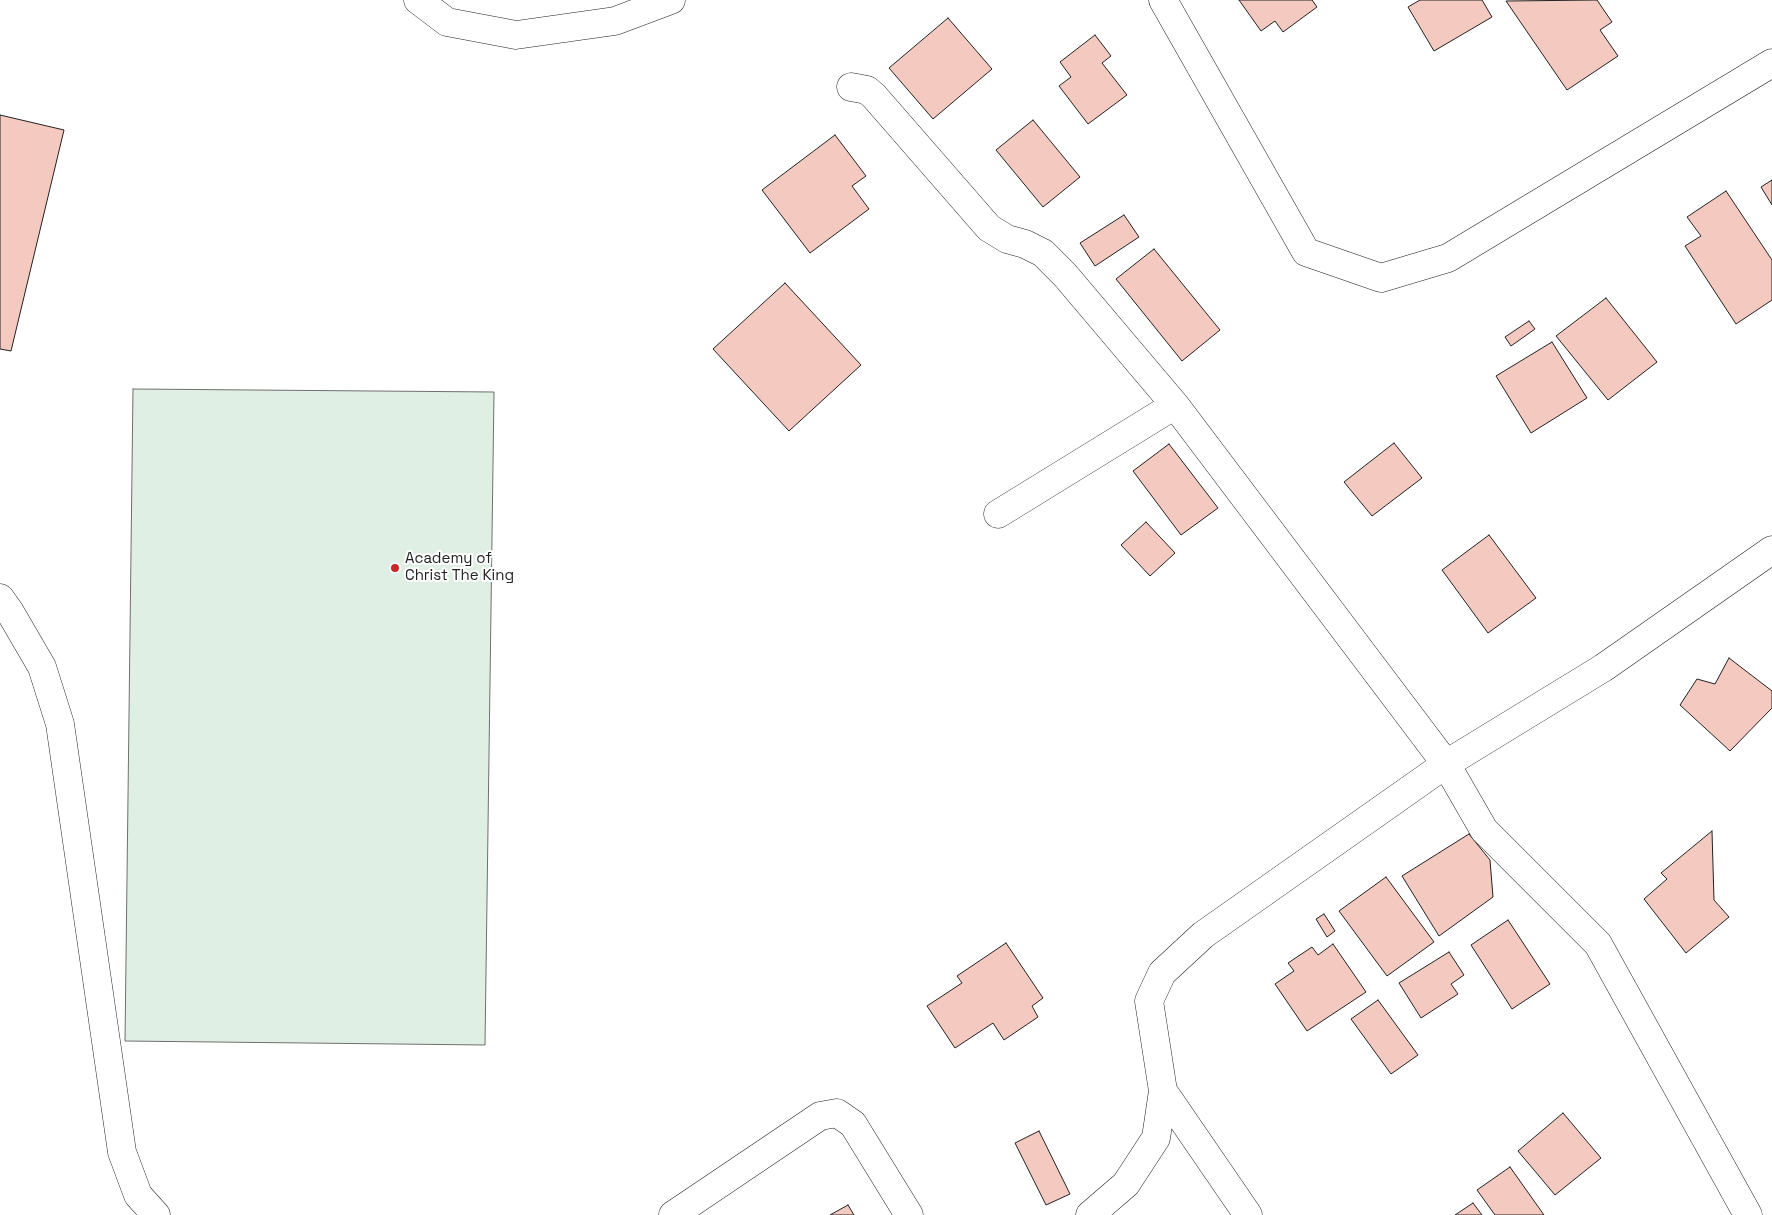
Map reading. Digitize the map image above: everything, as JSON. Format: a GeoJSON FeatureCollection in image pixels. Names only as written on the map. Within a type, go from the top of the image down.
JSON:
{"type":"FeatureCollection","features":[{"type":"Feature","properties":{"kind":"street"},"geometry":{"type":"LineString","coordinates":[[418,0],[448,22],[516,35],[615,21],[670,0]]}},
{"type":"Feature","properties":{"kind":"street"},"geometry":{"type":"LineString","coordinates":[[1163,0],[1306,252],[1381,278],[1448,258],[1772,64]]}},
{"type":"Feature","properties":{"kind":"street"},"geometry":{"type":"LineString","coordinates":[[851,87],[867,90],[874,96],[989,228],[1007,239],[1026,244],[1043,253],[1065,275],[1174,405],[1446,764],[1484,830],[1598,944],[1748,1215]]}},
{"type":"Feature","properties":{"kind":"street"},"geometry":{"type":"LineString","coordinates":[[998,514],[1174,405]]}},
{"type":"Feature","properties":{"kind":"street"},"geometry":{"type":"LineString","coordinates":[[1090,1215],[1126,1184],[1156,1138],[1163,1091],[1149,1000],[1162,973],[1203,935],[1446,764],[1603,668],[1772,550]]}},
{"type":"Feature","properties":{"kind":"street"},"geometry":{"type":"LineString","coordinates":[[0,598],[42,667],[60,724],[122,1152],[138,1195],[156,1215]]}},
{"type":"Feature","properties":{"kind":"street"},"geometry":{"type":"LineString","coordinates":[[1163,1091],[1248,1215]]}},
{"type":"Feature","properties":{"kind":"street"},"geometry":{"type":"LineString","coordinates":[[673,1215],[820,1116],[836,1114],[853,1124],[909,1215]]}},
{"type":"Feature","properties":{"kind":"green space"},"geometry":{"type":"Polygon","coordinates":[[[133,389],[494,392],[485,1045],[125,1041],[133,389]]]}},
{"type":"Feature","properties":{"kind":"building"},"geometry":{"type":"Polygon","coordinates":[[[1239,0],[1312,0],[1317,7],[1283,32],[1275,21],[1261,31],[1239,0]]]}},
{"type":"Feature","properties":{"kind":"building"},"geometry":{"type":"Polygon","coordinates":[[[1420,0],[1482,0],[1492,17],[1434,51],[1408,7],[1420,0]]]}},
{"type":"Feature","properties":{"kind":"building"},"geometry":{"type":"Polygon","coordinates":[[[1597,0],[1612,22],[1600,30],[1618,56],[1567,90],[1506,1],[1597,0]]]}},
{"type":"Feature","properties":{"kind":"building"},"geometry":{"type":"Polygon","coordinates":[[[948,18],[992,69],[933,119],[889,68],[948,18]]]}},
{"type":"Feature","properties":{"kind":"building"},"geometry":{"type":"Polygon","coordinates":[[[1095,35],[1111,56],[1102,63],[1127,95],[1088,124],[1059,86],[1071,77],[1060,62],[1095,35]]]}},
{"type":"Feature","properties":{"kind":"building"},"geometry":{"type":"Polygon","coordinates":[[[0,115],[64,130],[11,351],[0,349],[0,115]]]}},
{"type":"Feature","properties":{"kind":"building"},"geometry":{"type":"Polygon","coordinates":[[[1033,120],[1080,177],[1043,207],[996,150],[1033,120]]]}},
{"type":"Feature","properties":{"kind":"building"},"geometry":{"type":"Polygon","coordinates":[[[835,135],[866,176],[852,186],[869,209],[810,253],[762,190],[835,135]]]}},
{"type":"Feature","properties":{"kind":"building"},"geometry":{"type":"Polygon","coordinates":[[[1772,180],[1772,205],[1761,187],[1772,180]]]}},
{"type":"Feature","properties":{"kind":"building"},"geometry":{"type":"Polygon","coordinates":[[[1726,191],[1772,260],[1772,300],[1736,324],[1685,246],[1701,236],[1687,217],[1726,191]]]}},
{"type":"Feature","properties":{"kind":"building"},"geometry":{"type":"Polygon","coordinates":[[[1124,215],[1139,237],[1095,266],[1080,243],[1124,215]]]}},
{"type":"Feature","properties":{"kind":"building"},"geometry":{"type":"Polygon","coordinates":[[[1154,249],[1220,330],[1182,361],[1116,279],[1154,249]]]}},
{"type":"Feature","properties":{"kind":"building"},"geometry":{"type":"Polygon","coordinates":[[[785,283],[861,365],[789,431],[713,349],[785,283]]]}},
{"type":"Feature","properties":{"kind":"building"},"geometry":{"type":"Polygon","coordinates":[[[1606,298],[1657,362],[1608,400],[1556,336],[1606,298]]]}},
{"type":"Feature","properties":{"kind":"building"},"geometry":{"type":"Polygon","coordinates":[[[1529,321],[1535,329],[1511,346],[1505,337],[1529,321]]]}},
{"type":"Feature","properties":{"kind":"building"},"geometry":{"type":"Polygon","coordinates":[[[1552,342],[1587,398],[1531,433],[1496,376],[1552,342]]]}},
{"type":"Feature","properties":{"kind":"building"},"geometry":{"type":"Polygon","coordinates":[[[1394,443],[1422,478],[1372,516],[1344,482],[1394,443]]]}},
{"type":"Feature","properties":{"kind":"building"},"geometry":{"type":"Polygon","coordinates":[[[1169,444],[1218,508],[1181,535],[1133,471],[1169,444]]]}},
{"type":"Feature","properties":{"kind":"building"},"geometry":{"type":"Polygon","coordinates":[[[1146,522],[1175,553],[1150,576],[1121,545],[1146,522]]]}},
{"type":"Feature","properties":{"kind":"building"},"geometry":{"type":"Polygon","coordinates":[[[1489,535],[1536,598],[1488,633],[1442,570],[1489,535]]]}},
{"type":"Feature","properties":{"kind":"building"},"geometry":{"type":"Polygon","coordinates":[[[1729,658],[1772,691],[1772,708],[1730,751],[1680,705],[1697,679],[1715,684],[1729,658]]]}},
{"type":"Feature","properties":{"kind":"building"},"geometry":{"type":"Polygon","coordinates":[[[1712,831],[1714,900],[1729,917],[1686,953],[1644,899],[1667,879],[1661,873],[1712,831]]]}},
{"type":"Feature","properties":{"kind":"building"},"geometry":{"type":"Polygon","coordinates":[[[1469,834],[1490,860],[1493,897],[1439,936],[1402,876],[1469,834]]]}},
{"type":"Feature","properties":{"kind":"building"},"geometry":{"type":"Polygon","coordinates":[[[1386,877],[1434,942],[1387,976],[1339,911],[1386,877]]]}},
{"type":"Feature","properties":{"kind":"building"},"geometry":{"type":"Polygon","coordinates":[[[1324,914],[1335,931],[1327,937],[1316,919],[1324,914]]]}},
{"type":"Feature","properties":{"kind":"building"},"geometry":{"type":"Polygon","coordinates":[[[1508,920],[1550,984],[1512,1009],[1471,945],[1508,920]]]}},
{"type":"Feature","properties":{"kind":"building"},"geometry":{"type":"Polygon","coordinates":[[[1006,943],[1043,998],[1032,1006],[1038,1017],[1004,1040],[993,1023],[955,1048],[927,1006],[962,983],[957,976],[1006,943]]]}},
{"type":"Feature","properties":{"kind":"building"},"geometry":{"type":"Polygon","coordinates":[[[1333,944],[1366,992],[1307,1031],[1275,984],[1294,971],[1288,963],[1312,947],[1318,955],[1333,944]]]}},
{"type":"Feature","properties":{"kind":"building"},"geometry":{"type":"Polygon","coordinates":[[[1449,952],[1464,975],[1451,984],[1458,994],[1421,1018],[1399,983],[1449,952]]]}},
{"type":"Feature","properties":{"kind":"building"},"geometry":{"type":"Polygon","coordinates":[[[1378,1000],[1418,1055],[1391,1074],[1351,1019],[1378,1000]]]}},
{"type":"Feature","properties":{"kind":"building"},"geometry":{"type":"Polygon","coordinates":[[[1563,1113],[1601,1158],[1555,1195],[1518,1151],[1563,1113]]]}},
{"type":"Feature","properties":{"kind":"building"},"geometry":{"type":"Polygon","coordinates":[[[1039,1131],[1070,1194],[1046,1205],[1015,1143],[1039,1131]]]}},
{"type":"Feature","properties":{"kind":"building"},"geometry":{"type":"Polygon","coordinates":[[[1510,1167],[1544,1215],[1495,1215],[1477,1190],[1510,1167]]]}},
{"type":"Feature","properties":{"kind":"building"},"geometry":{"type":"Polygon","coordinates":[[[1473,1203],[1482,1215],[1455,1215],[1473,1203]]]}},
{"type":"Feature","properties":{"kind":"building"},"geometry":{"type":"Polygon","coordinates":[[[848,1205],[854,1215],[830,1215],[848,1205]]]}},
{"type":"Feature","properties":{"kind":"place","name":"Academy of Christ The King"},"geometry":{"type":"Point","coordinates":[395,568]}}]}
